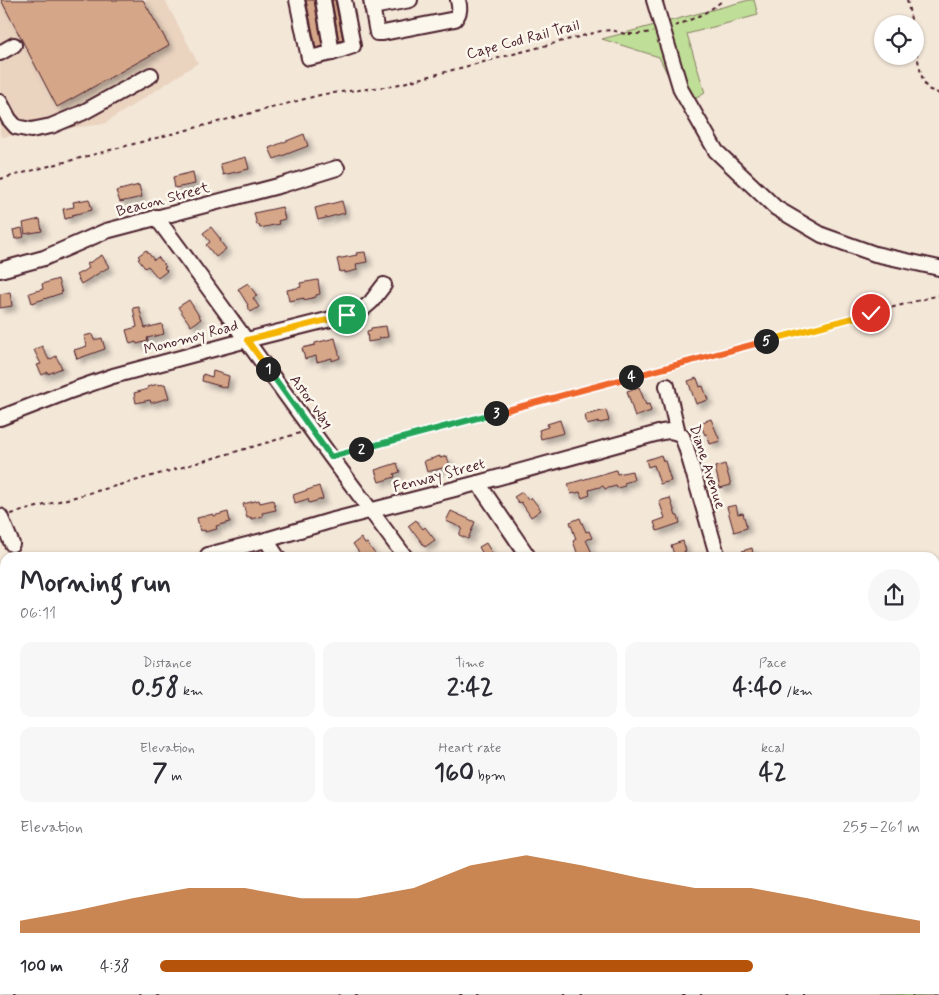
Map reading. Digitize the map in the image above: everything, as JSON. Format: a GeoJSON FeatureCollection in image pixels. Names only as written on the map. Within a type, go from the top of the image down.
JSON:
{"type":"FeatureCollection","features":[{"type":"Feature","properties":{"kind":"street"},"geometry":{"type":"LineString","coordinates":[[297,0],[309,58],[353,46],[344,0]]}},
{"type":"Feature","properties":{"kind":"street"},"geometry":{"type":"LineString","coordinates":[[323,0],[332,53]]}},
{"type":"Feature","properties":{"kind":"street"},"geometry":{"type":"LineString","coordinates":[[410,0],[372,4],[377,33],[455,19],[459,15],[458,0]]}},
{"type":"Feature","properties":{"kind":"street"},"geometry":{"type":"LineString","coordinates":[[654,0],[681,90],[716,151],[776,208],[822,235],[875,254],[939,268]]}},
{"type":"Feature","properties":{"kind":"street"},"geometry":{"type":"LineString","coordinates":[[0,53],[14,45]]}},
{"type":"Feature","properties":{"kind":"street"},"geometry":{"type":"LineString","coordinates":[[0,102],[16,127],[31,130],[51,126],[82,113],[151,76]]}},
{"type":"Feature","properties":{"kind":"street","name":"Beacon Street"},"geometry":{"type":"LineString","coordinates":[[0,270],[44,258],[106,232],[282,185],[337,168]]}},
{"type":"Feature","properties":{"kind":"street","name":"Astor Way"},"geometry":{"type":"LineString","coordinates":[[156,218],[402,552]]}},
{"type":"Feature","properties":{"kind":"street","name":"Monomoy Road"},"geometry":{"type":"LineString","coordinates":[[0,418],[113,376],[347,315],[364,308],[384,285]]}},
{"type":"Feature","properties":{"kind":"street","name":"Diane Avenue"},"geometry":{"type":"LineString","coordinates":[[667,386],[678,434],[682,436],[686,447],[716,552]]}},
{"type":"Feature","properties":{"kind":"street","name":"Fenway Street"},"geometry":{"type":"LineString","coordinates":[[220,552],[662,432],[670,431],[678,434]]}},
{"type":"Feature","properties":{"kind":"street"},"geometry":{"type":"LineString","coordinates":[[478,483],[525,552]]}},
{"type":"Feature","properties":{"kind":"street"},"geometry":{"type":"LineString","coordinates":[[2,520],[12,544]]}},
{"type":"Feature","properties":{"kind":"street"},"geometry":{"type":"LineString","coordinates":[[266,540],[274,552]]}},
{"type":"Feature","properties":{"kind":"path","name":"Cape Cod Rail Trail"},"geometry":{"type":"LineString","coordinates":[[0,179],[324,94],[392,86],[601,31],[612,30],[625,34],[638,34],[663,30],[712,9],[722,0]]}},
{"type":"Feature","properties":{"kind":"path"},"geometry":{"type":"LineString","coordinates":[[907,0],[910,15]]}},
{"type":"Feature","properties":{"kind":"path"},"geometry":{"type":"LineString","coordinates":[[920,65],[924,83],[928,89],[939,94]]}},
{"type":"Feature","properties":{"kind":"path"},"geometry":{"type":"LineString","coordinates":[[331,457],[939,295]]}},
{"type":"Feature","properties":{"kind":"path"},"geometry":{"type":"LineString","coordinates":[[2,520],[11,514],[129,483],[311,430]]}},
{"type":"Feature","properties":{"kind":"shaded area"},"geometry":{"type":"Polygon","coordinates":[[[0,0],[165,0],[198,63],[104,124],[2,137],[0,134],[0,0]]]}},
{"type":"Feature","properties":{"kind":"green space"},"geometry":{"type":"Polygon","coordinates":[[[754,0],[758,15],[687,34],[705,93],[683,106],[659,57],[602,39],[754,0]]]}},
{"type":"Feature","properties":{"kind":"green space"},"geometry":{"type":"Polygon","coordinates":[[[880,994],[939,994],[939,995],[880,994]]]}},
{"type":"Feature","properties":{"kind":"building"},"geometry":{"type":"Polygon","coordinates":[[[1,0],[143,0],[169,45],[57,107],[1,0]]]}},
{"type":"Feature","properties":{"kind":"building"},"geometry":{"type":"Polygon","coordinates":[[[306,0],[314,0],[322,46],[316,48],[306,0]]]}},
{"type":"Feature","properties":{"kind":"building"},"geometry":{"type":"Polygon","coordinates":[[[332,0],[335,0],[343,40],[339,41],[332,0]]]}},
{"type":"Feature","properties":{"kind":"building"},"geometry":{"type":"Polygon","coordinates":[[[304,134],[308,146],[274,159],[269,148],[304,134]]]}},
{"type":"Feature","properties":{"kind":"building"},"geometry":{"type":"Polygon","coordinates":[[[246,157],[249,169],[223,175],[220,164],[246,157]]]}},
{"type":"Feature","properties":{"kind":"building"},"geometry":{"type":"Polygon","coordinates":[[[193,172],[195,184],[175,188],[173,177],[193,172]]]}},
{"type":"Feature","properties":{"kind":"building"},"geometry":{"type":"Polygon","coordinates":[[[139,185],[142,197],[120,202],[116,191],[139,185]]]}},
{"type":"Feature","properties":{"kind":"building"},"geometry":{"type":"Polygon","coordinates":[[[89,199],[92,210],[72,215],[72,217],[65,219],[63,209],[74,207],[73,202],[89,199]]]}},
{"type":"Feature","properties":{"kind":"building"},"geometry":{"type":"Polygon","coordinates":[[[342,201],[345,213],[318,220],[315,208],[342,201]]]}},
{"type":"Feature","properties":{"kind":"building"},"geometry":{"type":"Polygon","coordinates":[[[282,207],[285,219],[278,221],[279,224],[260,228],[257,225],[254,213],[282,207]]]}},
{"type":"Feature","properties":{"kind":"building"},"geometry":{"type":"Polygon","coordinates":[[[40,219],[42,231],[25,234],[23,223],[40,219]]]}},
{"type":"Feature","properties":{"kind":"building"},"geometry":{"type":"Polygon","coordinates":[[[211,227],[226,249],[216,257],[206,245],[210,242],[203,233],[211,227]]]}},
{"type":"Feature","properties":{"kind":"building"},"geometry":{"type":"Polygon","coordinates":[[[22,228],[24,237],[15,239],[13,230],[22,228]]]}},
{"type":"Feature","properties":{"kind":"building"},"geometry":{"type":"Polygon","coordinates":[[[146,250],[154,260],[158,257],[166,267],[164,268],[167,271],[158,278],[148,266],[145,268],[138,259],[140,258],[138,256],[146,250]]]}},
{"type":"Feature","properties":{"kind":"building"},"geometry":{"type":"Polygon","coordinates":[[[365,252],[367,262],[356,264],[357,270],[345,273],[345,271],[340,272],[337,259],[365,252]]]}},
{"type":"Feature","properties":{"kind":"building"},"geometry":{"type":"Polygon","coordinates":[[[102,255],[109,267],[81,284],[76,275],[89,268],[87,264],[102,255]]]}},
{"type":"Feature","properties":{"kind":"building"},"geometry":{"type":"Polygon","coordinates":[[[58,279],[62,293],[32,303],[29,293],[43,289],[42,284],[58,279]]]}},
{"type":"Feature","properties":{"kind":"building"},"geometry":{"type":"Polygon","coordinates":[[[318,280],[320,294],[316,295],[316,297],[289,301],[287,290],[301,287],[300,283],[318,280]]]}},
{"type":"Feature","properties":{"kind":"building"},"geometry":{"type":"Polygon","coordinates":[[[248,283],[257,296],[253,298],[259,307],[251,312],[238,289],[248,283]]]}},
{"type":"Feature","properties":{"kind":"building"},"geometry":{"type":"Polygon","coordinates":[[[10,292],[12,306],[0,308],[0,294],[10,292]]]}},
{"type":"Feature","properties":{"kind":"building"},"geometry":{"type":"Polygon","coordinates":[[[189,300],[201,319],[191,326],[178,307],[189,300]]]}},
{"type":"Feature","properties":{"kind":"building"},"geometry":{"type":"Polygon","coordinates":[[[139,307],[145,328],[162,324],[164,334],[147,338],[148,341],[130,344],[126,330],[137,327],[133,308],[139,307]]]}},
{"type":"Feature","properties":{"kind":"building"},"geometry":{"type":"Polygon","coordinates":[[[386,326],[388,337],[368,342],[367,331],[371,330],[371,328],[386,326]]]}},
{"type":"Feature","properties":{"kind":"building"},"geometry":{"type":"Polygon","coordinates":[[[92,334],[94,340],[102,338],[105,349],[77,359],[74,350],[87,346],[84,336],[92,334]]]}},
{"type":"Feature","properties":{"kind":"building"},"geometry":{"type":"Polygon","coordinates":[[[335,338],[340,358],[332,361],[332,358],[317,362],[316,356],[305,359],[302,348],[335,338]]]}},
{"type":"Feature","properties":{"kind":"building"},"geometry":{"type":"Polygon","coordinates":[[[42,346],[49,360],[56,356],[62,368],[42,375],[37,365],[41,364],[34,350],[42,346]]]}},
{"type":"Feature","properties":{"kind":"building"},"geometry":{"type":"Polygon","coordinates":[[[213,371],[229,376],[227,388],[202,381],[203,374],[212,377],[213,371]]]}},
{"type":"Feature","properties":{"kind":"building"},"geometry":{"type":"Polygon","coordinates":[[[697,378],[700,387],[703,386],[708,400],[696,404],[688,381],[697,378]]]}},
{"type":"Feature","properties":{"kind":"building"},"geometry":{"type":"Polygon","coordinates":[[[158,384],[165,384],[169,398],[151,403],[150,400],[136,403],[134,393],[158,384]]]}},
{"type":"Feature","properties":{"kind":"building"},"geometry":{"type":"Polygon","coordinates":[[[639,387],[646,405],[649,404],[651,411],[635,417],[627,391],[639,387]]]}},
{"type":"Feature","properties":{"kind":"building"},"geometry":{"type":"Polygon","coordinates":[[[606,410],[609,421],[587,425],[585,415],[606,410]]]}},
{"type":"Feature","properties":{"kind":"building"},"geometry":{"type":"Polygon","coordinates":[[[711,419],[720,441],[710,444],[707,434],[705,435],[700,423],[711,419]]]}},
{"type":"Feature","properties":{"kind":"building"},"geometry":{"type":"Polygon","coordinates":[[[560,420],[564,433],[541,439],[539,430],[548,427],[547,424],[560,420]]]}},
{"type":"Feature","properties":{"kind":"building"},"geometry":{"type":"Polygon","coordinates":[[[661,455],[663,461],[665,461],[671,481],[660,484],[654,465],[648,467],[646,460],[661,455]]]}},
{"type":"Feature","properties":{"kind":"building"},"geometry":{"type":"Polygon","coordinates":[[[440,456],[440,458],[447,456],[450,466],[427,472],[424,461],[440,456]]]}},
{"type":"Feature","properties":{"kind":"building"},"geometry":{"type":"Polygon","coordinates":[[[397,463],[400,472],[394,474],[395,477],[379,482],[375,470],[397,463]]]}},
{"type":"Feature","properties":{"kind":"building"},"geometry":{"type":"Polygon","coordinates":[[[725,464],[731,485],[720,488],[715,467],[725,464]]]}},
{"type":"Feature","properties":{"kind":"building"},"geometry":{"type":"Polygon","coordinates":[[[616,470],[617,474],[632,471],[634,480],[624,483],[625,486],[617,488],[616,486],[605,489],[603,486],[589,490],[590,495],[582,498],[580,492],[571,494],[568,484],[616,470]]]}},
{"type":"Feature","properties":{"kind":"building"},"geometry":{"type":"Polygon","coordinates":[[[319,486],[323,499],[309,503],[308,499],[295,503],[293,495],[319,486]]]}},
{"type":"Feature","properties":{"kind":"building"},"geometry":{"type":"Polygon","coordinates":[[[522,492],[528,500],[531,497],[541,510],[531,517],[521,502],[519,503],[514,497],[522,492]]]}},
{"type":"Feature","properties":{"kind":"building"},"geometry":{"type":"Polygon","coordinates":[[[670,498],[680,523],[657,531],[654,522],[665,518],[659,501],[670,498]]]}},
{"type":"Feature","properties":{"kind":"building"},"geometry":{"type":"Polygon","coordinates":[[[259,500],[260,503],[273,500],[276,510],[262,513],[263,516],[247,518],[243,504],[259,500]]]}},
{"type":"Feature","properties":{"kind":"building"},"geometry":{"type":"Polygon","coordinates":[[[736,505],[738,514],[743,513],[747,528],[734,532],[727,507],[736,505]]]}},
{"type":"Feature","properties":{"kind":"building"},"geometry":{"type":"Polygon","coordinates":[[[451,511],[475,522],[468,539],[459,535],[462,528],[446,521],[451,511]]]}},
{"type":"Feature","properties":{"kind":"building"},"geometry":{"type":"Polygon","coordinates":[[[228,512],[230,522],[216,526],[217,529],[205,532],[205,530],[200,531],[197,518],[228,512]]]}},
{"type":"Feature","properties":{"kind":"building"},"geometry":{"type":"Polygon","coordinates":[[[580,518],[586,532],[589,531],[592,538],[586,540],[592,552],[577,552],[573,541],[576,539],[570,522],[580,518]]]}},
{"type":"Feature","properties":{"kind":"building"},"geometry":{"type":"Polygon","coordinates":[[[416,520],[423,529],[425,527],[435,540],[425,547],[408,526],[416,520]]]}},
{"type":"Feature","properties":{"kind":"building"},"geometry":{"type":"Polygon","coordinates":[[[361,538],[374,552],[359,552],[353,544],[361,538]]]}},
{"type":"Feature","properties":{"kind":"building"},"geometry":{"type":"Polygon","coordinates":[[[683,541],[686,551],[673,552],[671,545],[683,541]]]}},
{"type":"Feature","properties":{"kind":"building"},"geometry":{"type":"Polygon","coordinates":[[[486,543],[491,552],[482,552],[479,547],[486,543]]]}},
{"type":"Feature","properties":{"kind":"building"},"geometry":{"type":"Polygon","coordinates":[[[752,548],[753,552],[742,552],[752,548]]]}},
{"type":"Feature","properties":{"kind":"route"},"geometry":{"type":"LineString","coordinates":[[347,315],[247,340],[331,457],[871,313]]}}]}
